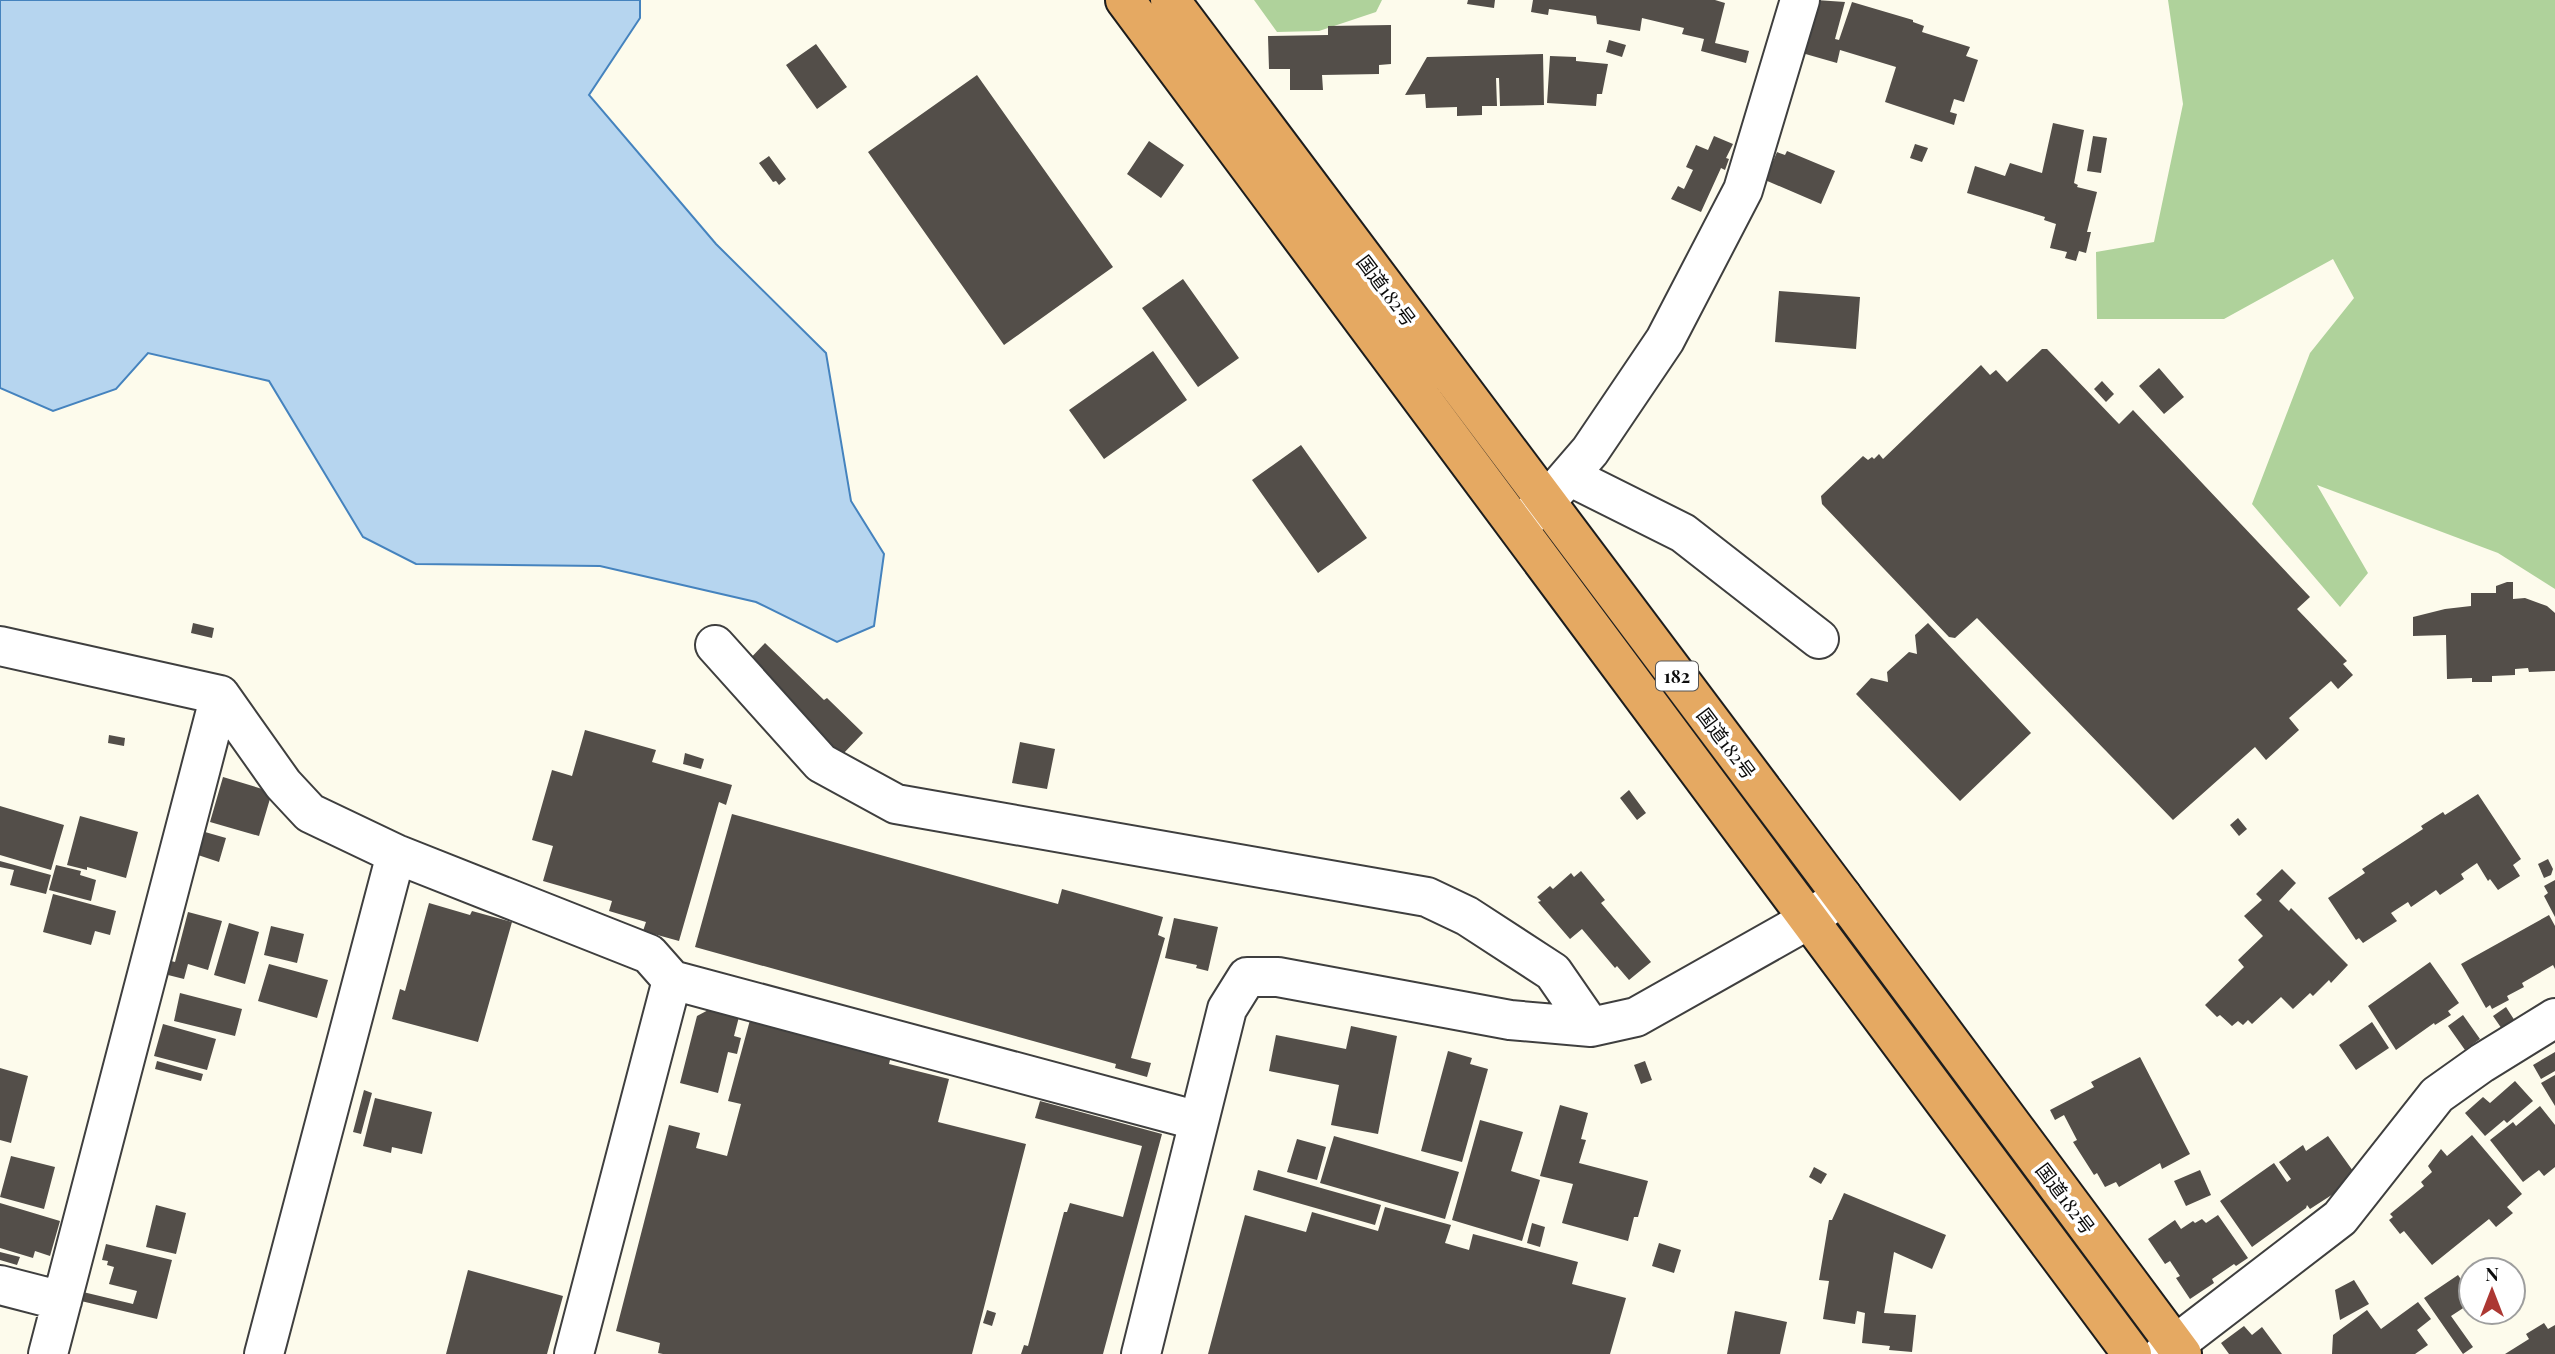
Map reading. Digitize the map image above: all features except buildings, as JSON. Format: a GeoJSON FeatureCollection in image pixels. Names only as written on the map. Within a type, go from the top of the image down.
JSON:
{"type":"FeatureCollection","features":[{"type":"Feature","properties":{"kind":"highway","name":"国道182号"},"geometry":{"type":"LineString","coordinates":[[1125,0],[2132,1354]]}},
{"type":"Feature","properties":{"kind":"highway","name":"国道182号"},"geometry":{"type":"LineString","coordinates":[[1170,0],[1558,489],[1842,896],[2173,1351]]}},
{"type":"Feature","properties":{"kind":"street"},"geometry":{"type":"LineString","coordinates":[[1515,527],[1558,489],[1590,451],[1665,340],[1743,190],[1800,0]]}},
{"type":"Feature","properties":{"kind":"street"},"geometry":{"type":"LineString","coordinates":[[1558,489],[1683,533],[1819,639]]}},
{"type":"Feature","properties":{"kind":"street"},"geometry":{"type":"LineString","coordinates":[[715,645],[821,763],[896,804],[1427,897],[1467,916],[1553,972],[1591,1027]]}},
{"type":"Feature","properties":{"kind":"street"},"geometry":{"type":"LineString","coordinates":[[0,646],[220,695],[283,784],[310,813],[396,854],[649,954],[672,980],[1199,1121]]}},
{"type":"Feature","properties":{"kind":"street"},"geometry":{"type":"LineString","coordinates":[[48,1354],[220,695]]}},
{"type":"Feature","properties":{"kind":"street"},"geometry":{"type":"LineString","coordinates":[[264,1354],[396,854]]}},
{"type":"Feature","properties":{"kind":"street"},"geometry":{"type":"LineString","coordinates":[[1141,1354],[1227,1009],[1247,977],[1278,977],[1510,1020],[1591,1027],[1636,1017],[1808,920],[1842,896]]}},
{"type":"Feature","properties":{"kind":"street"},"geometry":{"type":"LineString","coordinates":[[574,1354],[672,980]]}},
{"type":"Feature","properties":{"kind":"street"},"geometry":{"type":"LineString","coordinates":[[2173,1351],[2340,1218],[2437,1096],[2482,1063],[2555,1018]]}},
{"type":"Feature","properties":{"kind":"street"},"geometry":{"type":"LineString","coordinates":[[0,1285],[62,1301]]}},
{"type":"Feature","properties":{"kind":"green space"},"geometry":{"type":"Polygon","coordinates":[[[1254,0],[1382,0],[1376,12],[1319,31],[1277,32],[1254,0]]]}},
{"type":"Feature","properties":{"kind":"green space"},"geometry":{"type":"Polygon","coordinates":[[[2168,0],[2555,0],[2555,589],[2498,553],[2317,485],[2368,573],[2340,607],[2252,504],[2310,353],[2354,298],[2333,259],[2224,319],[2097,319],[2096,252],[2154,242],[2183,104],[2168,0]]]}},
{"type":"Feature","properties":{"kind":"water"},"geometry":{"type":"Polygon","coordinates":[[[0,0],[640,0],[640,18],[589,95],[716,244],[826,353],[851,501],[884,554],[874,626],[837,642],[756,602],[600,566],[416,564],[363,537],[269,381],[148,353],[116,389],[53,411],[0,388],[0,0]]]}}]}
